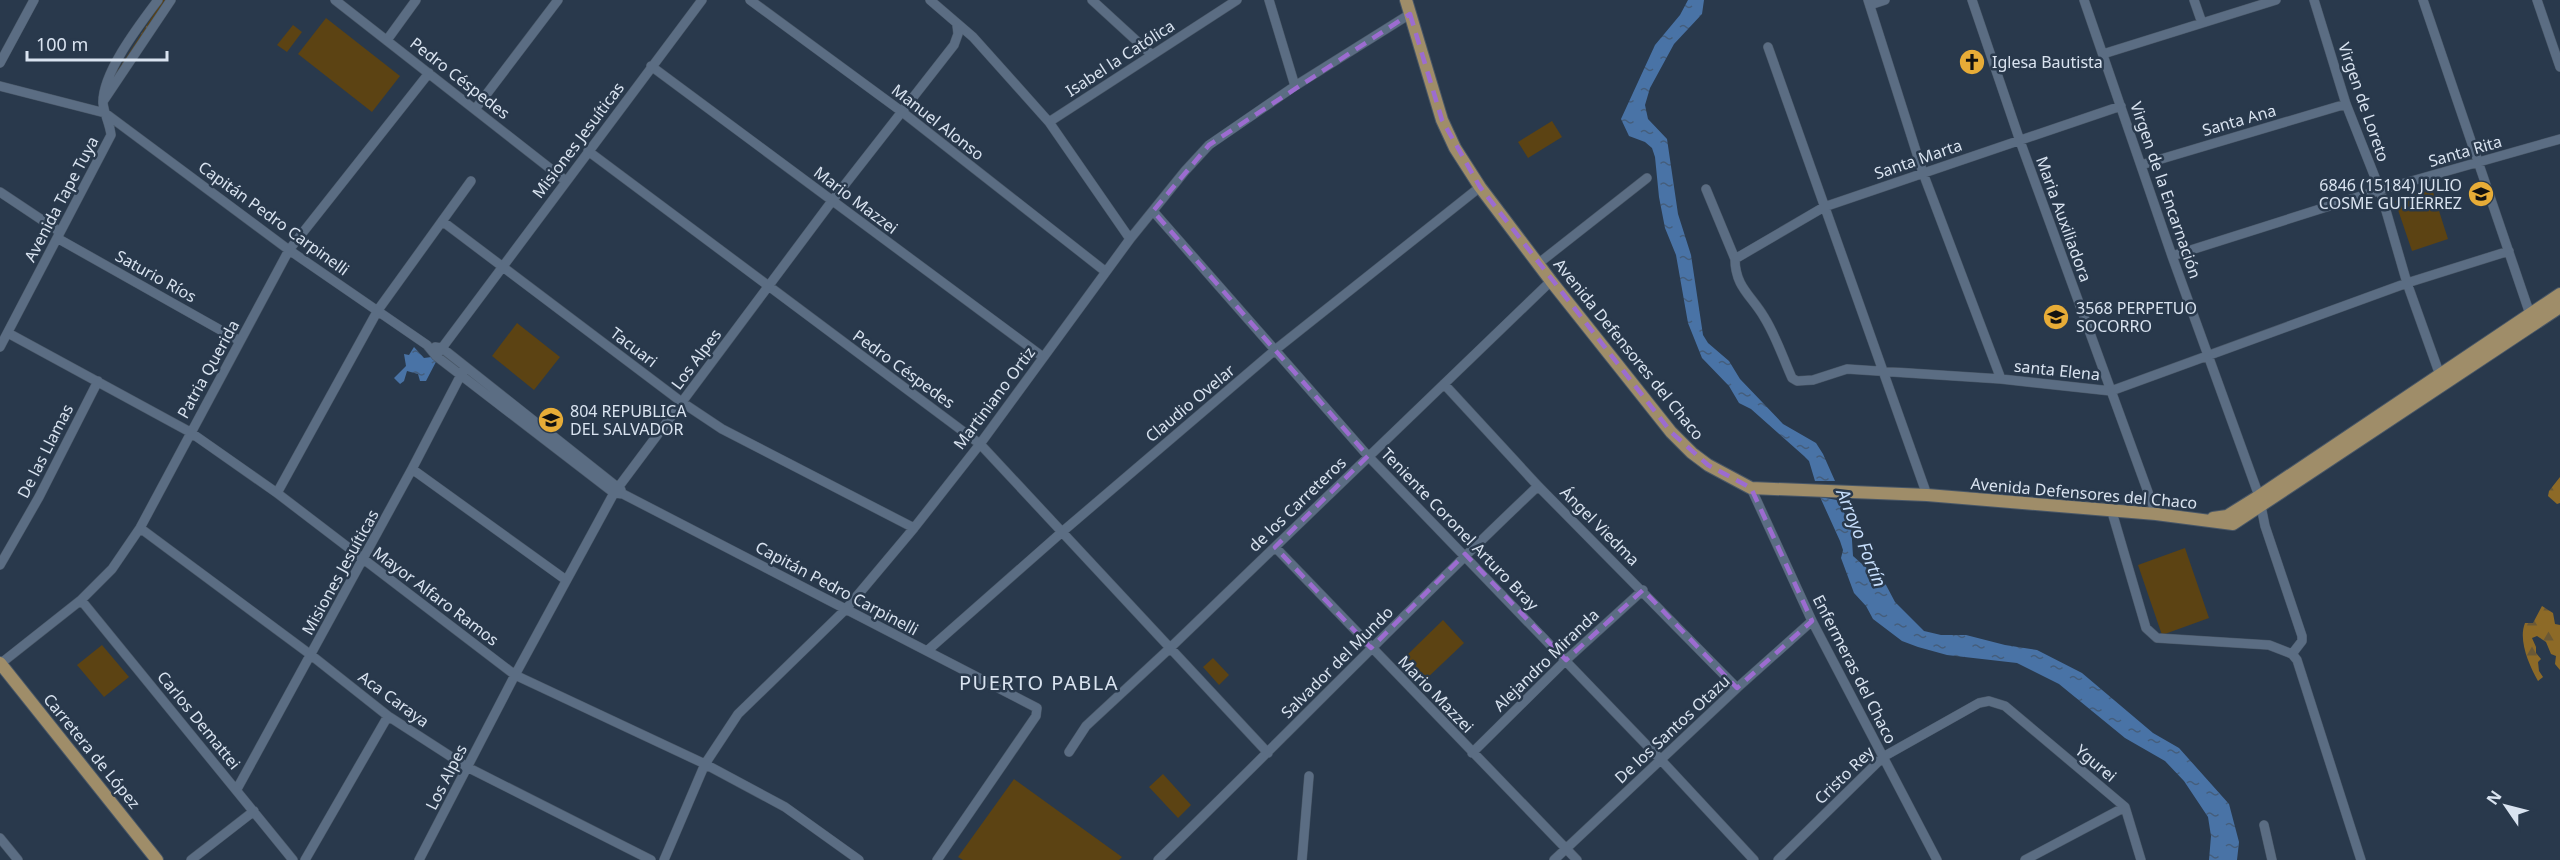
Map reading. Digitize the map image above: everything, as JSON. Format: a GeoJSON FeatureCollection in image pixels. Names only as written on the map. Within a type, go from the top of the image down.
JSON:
{"type":"FeatureCollection","features":[{"type":"Feature","properties":{"kind":"main road","name":"Avenida Defensores del Chaco"},"geometry":{"type":"LineString","coordinates":[[1406,0],[1442,120],[1455,148],[1480,187],[1551,281],[1664,422],[1692,453],[1727,476],[1751,488],[1927,495],[2156,514],[2233,524],[2260,501]]}},
{"type":"Feature","properties":{"kind":"main road"},"geometry":{"type":"LineString","coordinates":[[2532,320],[2560,294]]}},
{"type":"Feature","properties":{"kind":"main road"},"geometry":{"type":"LineString","coordinates":[[2203,520],[2227,516],[2260,501],[2532,320],[2560,307]]}},
{"type":"Feature","properties":{"kind":"main road","name":"Carretera de López"},"geometry":{"type":"LineString","coordinates":[[0,664],[157,860]]}},
{"type":"Feature","properties":{"kind":"street"},"geometry":{"type":"LineString","coordinates":[[0,63],[34,0]]}},
{"type":"Feature","properties":{"kind":"street","name":"Avenida Tape Tuya"},"geometry":{"type":"LineString","coordinates":[[0,347],[111,135],[103,102],[105,86],[158,0]]}},
{"type":"Feature","properties":{"kind":"street"},"geometry":{"type":"LineString","coordinates":[[103,102],[171,0]]}},
{"type":"Feature","properties":{"kind":"street","name":"Pedro Céspedes"},"geometry":{"type":"LineString","coordinates":[[335,0],[476,108],[566,181]]}},
{"type":"Feature","properties":{"kind":"street"},"geometry":{"type":"LineString","coordinates":[[387,40],[416,0]]}},
{"type":"Feature","properties":{"kind":"street"},"geometry":{"type":"LineString","coordinates":[[476,108],[558,0]]}},
{"type":"Feature","properties":{"kind":"street","name":"Misiones Jesuíticas"},"geometry":{"type":"LineString","coordinates":[[439,352],[702,0]]}},
{"type":"Feature","properties":{"kind":"street","name":"Manuel Alonso"},"geometry":{"type":"LineString","coordinates":[[750,0],[901,111],[1106,272]]}},
{"type":"Feature","properties":{"kind":"street"},"geometry":{"type":"LineString","coordinates":[[930,0],[973,37],[1049,122],[1130,239]]}},
{"type":"Feature","properties":{"kind":"street"},"geometry":{"type":"LineString","coordinates":[[1092,0],[1152,55]]}},
{"type":"Feature","properties":{"kind":"street","name":"Isabel la Católica"},"geometry":{"type":"LineString","coordinates":[[1049,122],[1237,0]]}},
{"type":"Feature","properties":{"kind":"street"},"geometry":{"type":"LineString","coordinates":[[1269,0],[1295,86]]}},
{"type":"Feature","properties":{"kind":"street"},"geometry":{"type":"LineString","coordinates":[[1885,0],[1869,2],[1923,173],[2001,378]]}},
{"type":"Feature","properties":{"kind":"street","name":"Maria Auxiliadora"},"geometry":{"type":"LineString","coordinates":[[1972,0],[2020,141],[2156,514]]}},
{"type":"Feature","properties":{"kind":"street","name":"Virgen de la Encarnación"},"geometry":{"type":"LineString","coordinates":[[2084,0],[2172,256],[2260,501],[2265,526],[2302,636],[2302,641],[2292,654]]}},
{"type":"Feature","properties":{"kind":"street"},"geometry":{"type":"LineString","coordinates":[[2194,0],[2202,23]]}},
{"type":"Feature","properties":{"kind":"street"},"geometry":{"type":"LineString","coordinates":[[2103,54],[2276,0]]}},
{"type":"Feature","properties":{"kind":"street","name":"Virgen de Loreto"},"geometry":{"type":"LineString","coordinates":[[2314,0],[2346,104],[2380,190],[2407,283],[2442,380]]}},
{"type":"Feature","properties":{"kind":"street"},"geometry":{"type":"LineString","coordinates":[[2423,0],[2532,320]]}},
{"type":"Feature","properties":{"kind":"street"},"geometry":{"type":"LineString","coordinates":[[2537,0],[2560,67]]}},
{"type":"Feature","properties":{"kind":"street","name":"Martiniano Ortiz"},"geometry":{"type":"LineString","coordinates":[[664,860],[705,764],[738,714],[846,609],[914,528],[980,444],[1130,239],[1185,171],[1209,145],[1295,86],[1410,14]]}},
{"type":"Feature","properties":{"kind":"street","name":"Los Alpes"},"geometry":{"type":"LineString","coordinates":[[424,858],[467,767],[515,675],[566,580],[618,491],[832,201],[954,45],[958,34],[957,25]]}},
{"type":"Feature","properties":{"kind":"street"},"geometry":{"type":"LineString","coordinates":[[1768,46],[1927,495]]}},
{"type":"Feature","properties":{"kind":"street","name":"Mario Mazzei"},"geometry":{"type":"LineString","coordinates":[[651,66],[1043,357]]}},
{"type":"Feature","properties":{"kind":"street","name":"Patria Querida"},"geometry":{"type":"LineString","coordinates":[[0,664],[81,600],[112,569],[140,528],[289,250],[429,73]]}},
{"type":"Feature","properties":{"kind":"street"},"geometry":{"type":"LineString","coordinates":[[0,87],[105,113]]}},
{"type":"Feature","properties":{"kind":"street","name":"Santa Ana"},"geometry":{"type":"LineString","coordinates":[[2141,165],[2346,104]]}},
{"type":"Feature","properties":{"kind":"street","name":"Santa Marta"},"geometry":{"type":"LineString","coordinates":[[1735,260],[1824,207],[2121,106]]}},
{"type":"Feature","properties":{"kind":"street","name":"Capitán Pedro Carpinelli"},"geometry":{"type":"LineString","coordinates":[[105,113],[289,250],[439,352],[618,491],[1037,708],[1036,716],[937,860]]}},
{"type":"Feature","properties":{"kind":"street","name":"Santa Rita"},"geometry":{"type":"LineString","coordinates":[[2172,256],[2380,190],[2560,139]]}},
{"type":"Feature","properties":{"kind":"street","name":"Pedro Céspedes"},"geometry":{"type":"LineString","coordinates":[[588,151],[768,288],[980,444],[1169,650],[1268,753]]}},
{"type":"Feature","properties":{"kind":"street"},"geometry":{"type":"LineString","coordinates":[[1539,263],[1647,178]]}},
{"type":"Feature","properties":{"kind":"street"},"geometry":{"type":"LineString","coordinates":[[277,493],[378,310],[471,182]]}},
{"type":"Feature","properties":{"kind":"street","name":"Claudio Ovelar"},"geometry":{"type":"LineString","coordinates":[[927,651],[1275,350],[1480,187]]}},
{"type":"Feature","properties":{"kind":"street"},"geometry":{"type":"LineString","coordinates":[[1706,189],[1735,260]]}},
{"type":"Feature","properties":{"kind":"street","name":"Saturio Ríos"},"geometry":{"type":"LineString","coordinates":[[0,192],[58,235],[240,341]]}},
{"type":"Feature","properties":{"kind":"street","name":"Teniente Coronel Arturo Bray"},"geometry":{"type":"LineString","coordinates":[[1153,211],[1368,456],[1466,554],[1754,860]]}},
{"type":"Feature","properties":{"kind":"street","name":"Tacuari"},"geometry":{"type":"LineString","coordinates":[[442,221],[683,403],[722,429],[914,528]]}},
{"type":"Feature","properties":{"kind":"street","name":"santa Elena"},"geometry":{"type":"LineString","coordinates":[[1735,260],[1735,269],[1742,289],[1763,315],[1792,378],[1797,381],[1813,380],[1839,370],[1883,371],[2001,378],[2111,391],[2407,283],[2509,251]]}},
{"type":"Feature","properties":{"kind":"street","name":"de los Carreteros"},"geometry":{"type":"LineString","coordinates":[[1069,752],[1086,726],[1169,650],[1551,281]]}},
{"type":"Feature","properties":{"kind":"street","name":"Mayor Alfaro Ramos"},"geometry":{"type":"LineString","coordinates":[[8,333],[190,432],[277,493],[515,675],[705,764],[785,807],[859,860]]}},
{"type":"Feature","properties":{"kind":"street","name":"Misiones Jesuíticas"},"geometry":{"type":"LineString","coordinates":[[237,789],[311,656],[463,371]]}},
{"type":"Feature","properties":{"kind":"street","name":"De las Llamas"},"geometry":{"type":"LineString","coordinates":[[0,566],[39,497],[98,381]]}},
{"type":"Feature","properties":{"kind":"street","name":"Ángel Viedma"},"geometry":{"type":"LineString","coordinates":[[1444,384],[1538,486],[1737,688]]}},
{"type":"Feature","properties":{"kind":"street"},"geometry":{"type":"LineString","coordinates":[[412,469],[566,580]]}},
{"type":"Feature","properties":{"kind":"street","name":"Salvador del Mundo"},"geometry":{"type":"LineString","coordinates":[[1158,860],[1466,554],[1538,486]]}},
{"type":"Feature","properties":{"kind":"street","name":"Enfermeras del Chaco"},"geometry":{"type":"LineString","coordinates":[[1751,488],[1812,621],[1937,860]]}},
{"type":"Feature","properties":{"kind":"street"},"geometry":{"type":"LineString","coordinates":[[2112,512],[2146,628],[2151,634],[2157,638],[2269,645],[2292,654],[2297,660],[2361,860]]}},
{"type":"Feature","properties":{"kind":"street","name":"Aca Caraya"},"geometry":{"type":"LineString","coordinates":[[140,528],[388,716],[467,767],[651,860]]}},
{"type":"Feature","properties":{"kind":"street","name":"Mario Mazzei"},"geometry":{"type":"LineString","coordinates":[[1275,547],[1577,860]]}},
{"type":"Feature","properties":{"kind":"street","name":"Alejandro Miranda"},"geometry":{"type":"LineString","coordinates":[[1472,753],[1566,660],[1642,590]]}},
{"type":"Feature","properties":{"kind":"street","name":"Carlos Demattei"},"geometry":{"type":"LineString","coordinates":[[81,600],[293,860]]}},
{"type":"Feature","properties":{"kind":"street","name":"De los Santos Otazu"},"geometry":{"type":"LineString","coordinates":[[1554,860],[1737,688],[1812,621]]}},
{"type":"Feature","properties":{"kind":"street","name":"Cristo Rey"},"geometry":{"type":"LineString","coordinates":[[1778,860],[1883,757],[1979,703],[1989,701],[2006,706]]}},
{"type":"Feature","properties":{"kind":"street","name":"Ygurei"},"geometry":{"type":"LineString","coordinates":[[2006,706],[2125,807]]}},
{"type":"Feature","properties":{"kind":"street"},"geometry":{"type":"LineString","coordinates":[[304,860],[388,716]]}},
{"type":"Feature","properties":{"kind":"street"},"geometry":{"type":"LineString","coordinates":[[1302,860],[1309,776]]}},
{"type":"Feature","properties":{"kind":"street"},"geometry":{"type":"LineString","coordinates":[[2025,860],[2125,807],[2141,860]]}},
{"type":"Feature","properties":{"kind":"street"},"geometry":{"type":"LineString","coordinates":[[191,860],[254,811]]}},
{"type":"Feature","properties":{"kind":"street"},"geometry":{"type":"LineString","coordinates":[[2264,825],[2272,860]]}},
{"type":"Feature","properties":{"kind":"street"},"geometry":{"type":"LineString","coordinates":[[0,838],[18,860]]}},
{"type":"Feature","properties":{"kind":"highlighted area"},"geometry":{"type":"Polygon","coordinates":[[[1410,14],[1442,120],[1480,187],[1671,432],[1708,465],[1751,488],[1812,621],[1737,688],[1643,590],[1566,660],[1465,554],[1371,648],[1275,547],[1368,456],[1153,211],[1209,145],[1410,14]]]}},
{"type":"Feature","properties":{"kind":"shaded area"},"geometry":{"type":"Polygon","coordinates":[[[165,0],[110,85],[109,84],[165,0]]]}},
{"type":"Feature","properties":{"kind":"shaded area"},"geometry":{"type":"Polygon","coordinates":[[[326,18],[400,76],[372,112],[298,54],[326,18]]]}},
{"type":"Feature","properties":{"kind":"shaded area"},"geometry":{"type":"Polygon","coordinates":[[[293,25],[302,32],[287,52],[277,45],[293,25]]]}},
{"type":"Feature","properties":{"kind":"shaded area"},"geometry":{"type":"Polygon","coordinates":[[[1552,121],[1562,137],[1528,158],[1518,142],[1552,121]]]}},
{"type":"Feature","properties":{"kind":"shaded area"},"geometry":{"type":"Polygon","coordinates":[[[2432,189],[2448,239],[2412,251],[2395,201],[2432,189]]]}},
{"type":"Feature","properties":{"kind":"shaded area"},"geometry":{"type":"Polygon","coordinates":[[[517,323],[560,357],[534,390],[492,356],[517,323]]]}},
{"type":"Feature","properties":{"kind":"shaded area"},"geometry":{"type":"Polygon","coordinates":[[[2185,548],[2209,618],[2162,635],[2138,565],[2185,548]]]}},
{"type":"Feature","properties":{"kind":"shaded area"},"geometry":{"type":"Polygon","coordinates":[[[1443,620],[1464,643],[1425,680],[1404,658],[1443,620]]]}},
{"type":"Feature","properties":{"kind":"shaded area"},"geometry":{"type":"Polygon","coordinates":[[[102,645],[129,677],[104,697],[77,665],[102,645]]]}},
{"type":"Feature","properties":{"kind":"shaded area"},"geometry":{"type":"Polygon","coordinates":[[[1213,658],[1229,675],[1219,685],[1203,667],[1213,658]]]}},
{"type":"Feature","properties":{"kind":"shaded area"},"geometry":{"type":"Polygon","coordinates":[[[1163,774],[1191,805],[1178,818],[1149,787],[1163,774]]]}},
{"type":"Feature","properties":{"kind":"shaded area"},"geometry":{"type":"Polygon","coordinates":[[[1014,779],[1122,857],[1119,860],[963,860],[958,857],[1014,779]]]}},
{"type":"Feature","properties":{"kind":"green space"},"geometry":{"type":"Polygon","coordinates":[[[2560,477],[2560,503],[2557,504],[2548,496],[2549,491],[2560,477]]]}},
{"type":"Feature","properties":{"kind":"green space"},"geometry":{"type":"Polygon","coordinates":[[[2542,606],[2553,613],[2555,624],[2560,625],[2560,670],[2555,664],[2556,656],[2551,654],[2546,642],[2537,636],[2532,638],[2536,653],[2541,659],[2538,662],[2539,671],[2543,677],[2538,681],[2526,652],[2523,630],[2525,623],[2533,623],[2542,606]]]}},
{"type":"Feature","properties":{"kind":"water"},"geometry":{"type":"Polygon","coordinates":[[[1688,0],[1704,0],[1702,14],[1674,44],[1650,88],[1645,105],[1648,119],[1667,139],[1678,214],[1691,255],[1703,335],[1708,343],[1729,361],[1740,379],[1783,424],[1816,443],[1835,481],[1815,481],[1809,461],[1751,409],[1739,403],[1729,386],[1702,358],[1688,323],[1676,255],[1665,228],[1652,148],[1645,142],[1629,136],[1621,119],[1655,45],[1680,15],[1688,0]]]}},
{"type":"Feature","properties":{"kind":"water"},"geometry":{"type":"Polygon","coordinates":[[[414,347],[424,358],[439,356],[426,381],[420,381],[418,374],[407,371],[404,381],[400,384],[394,378],[406,366],[404,354],[409,355],[414,347]]]}},
{"type":"Feature","properties":{"kind":"water"},"geometry":{"type":"Polygon","coordinates":[[[1820,497],[1837,500],[1851,525],[1853,556],[1886,585],[1895,602],[1924,631],[1941,635],[1966,635],[2037,650],[2082,673],[2153,733],[2179,748],[2229,804],[2239,842],[2237,860],[2209,860],[2211,836],[2208,817],[2184,781],[2165,761],[2125,738],[2059,684],[2017,663],[1947,655],[1918,647],[1902,641],[1873,619],[1866,606],[1854,593],[1841,558],[1843,550],[1840,541],[1820,497]]]}},
{"type":"Feature","properties":{"kind":"place","name":"Iglesa Bautista"},"geometry":{"type":"Point","coordinates":[1972,62]}},
{"type":"Feature","properties":{"kind":"place","name":"6846 (15184) JULIO COSME GUTIERREZ"},"geometry":{"type":"Point","coordinates":[2481,194]}},
{"type":"Feature","properties":{"kind":"place","name":"3568 PERPETUO SOCORRO"},"geometry":{"type":"Point","coordinates":[2056,317]}},
{"type":"Feature","properties":{"kind":"place","name":"804 REPUBLICA DEL SALVADOR"},"geometry":{"type":"Point","coordinates":[551,420]}},
{"type":"Feature","properties":{"kind":"district","name":"PUERTO PABLA"},"geometry":{"type":"Point","coordinates":[1039,683]}},
{"type":"Feature","properties":{"kind":"water label","name":"Arroyo Fortín"},"geometry":{"type":"Point","coordinates":[1861,538]}}]}
